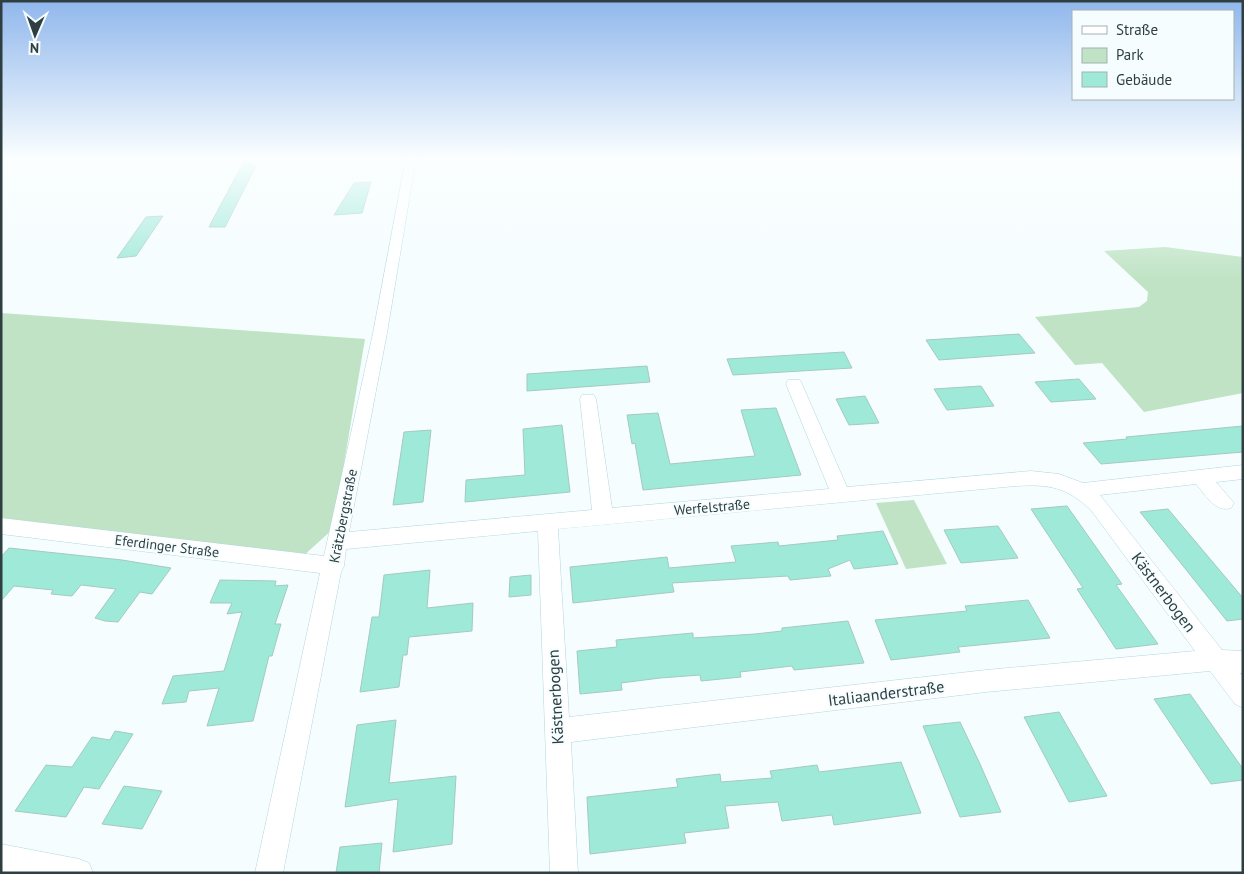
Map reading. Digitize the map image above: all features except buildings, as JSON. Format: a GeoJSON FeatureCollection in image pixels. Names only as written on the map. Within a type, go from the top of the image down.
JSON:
{"type":"FeatureCollection","features":[{"type":"Feature","properties":{"kind":"street","name":"Krätzbergstraße"},"geometry":{"type":"LineString","coordinates":[[269,873],[334,566],[380,333],[404,199]]}},
{"type":"Feature","properties":{"kind":"street"},"geometry":{"type":"LineString","coordinates":[[794,384],[841,495]]}},
{"type":"Feature","properties":{"kind":"street"},"geometry":{"type":"LineString","coordinates":[[588,399],[603,517]]}},
{"type":"Feature","properties":{"kind":"street"},"geometry":{"type":"LineString","coordinates":[[1084,490],[1243,472]]}},
{"type":"Feature","properties":{"kind":"street"},"geometry":{"type":"LineString","coordinates":[[1200,476],[1224,503]]}},
{"type":"Feature","properties":{"kind":"street","name":"Werfelstraße"},"geometry":{"type":"LineString","coordinates":[[338,541],[1041,478],[1061,480],[1084,490]]}},
{"type":"Feature","properties":{"kind":"street","name":"Kästnerbogen"},"geometry":{"type":"LineString","coordinates":[[1084,490],[1112,521],[1243,696]]}},
{"type":"Feature","properties":{"kind":"street","name":"Kästnerbogen"},"geometry":{"type":"LineString","coordinates":[[548,522],[564,873]]}},
{"type":"Feature","properties":{"kind":"street","name":"Eferdinger Straße"},"geometry":{"type":"LineString","coordinates":[[1,526],[334,566]]}},
{"type":"Feature","properties":{"kind":"street","name":"Italiaanderstraße"},"geometry":{"type":"LineString","coordinates":[[557,731],[986,682],[1215,660],[1243,662]]}},
{"type":"Feature","properties":{"kind":"street"},"geometry":{"type":"LineString","coordinates":[[1,858],[79,873]]}},
{"type":"Feature","properties":{"kind":"green space"},"geometry":{"type":"Polygon","coordinates":[[[1165,247],[1243,257],[1243,393],[1144,412],[1102,363],[1075,365],[1035,317],[1139,307],[1147,301],[1148,292],[1104,251],[1165,247]]]}},
{"type":"Feature","properties":{"kind":"green space"},"geometry":{"type":"Polygon","coordinates":[[[1,313],[365,339],[333,529],[302,557],[1,519],[1,313]]]}},
{"type":"Feature","properties":{"kind":"green space"},"geometry":{"type":"Polygon","coordinates":[[[914,500],[947,564],[906,569],[876,503],[914,500]]]}}]}
